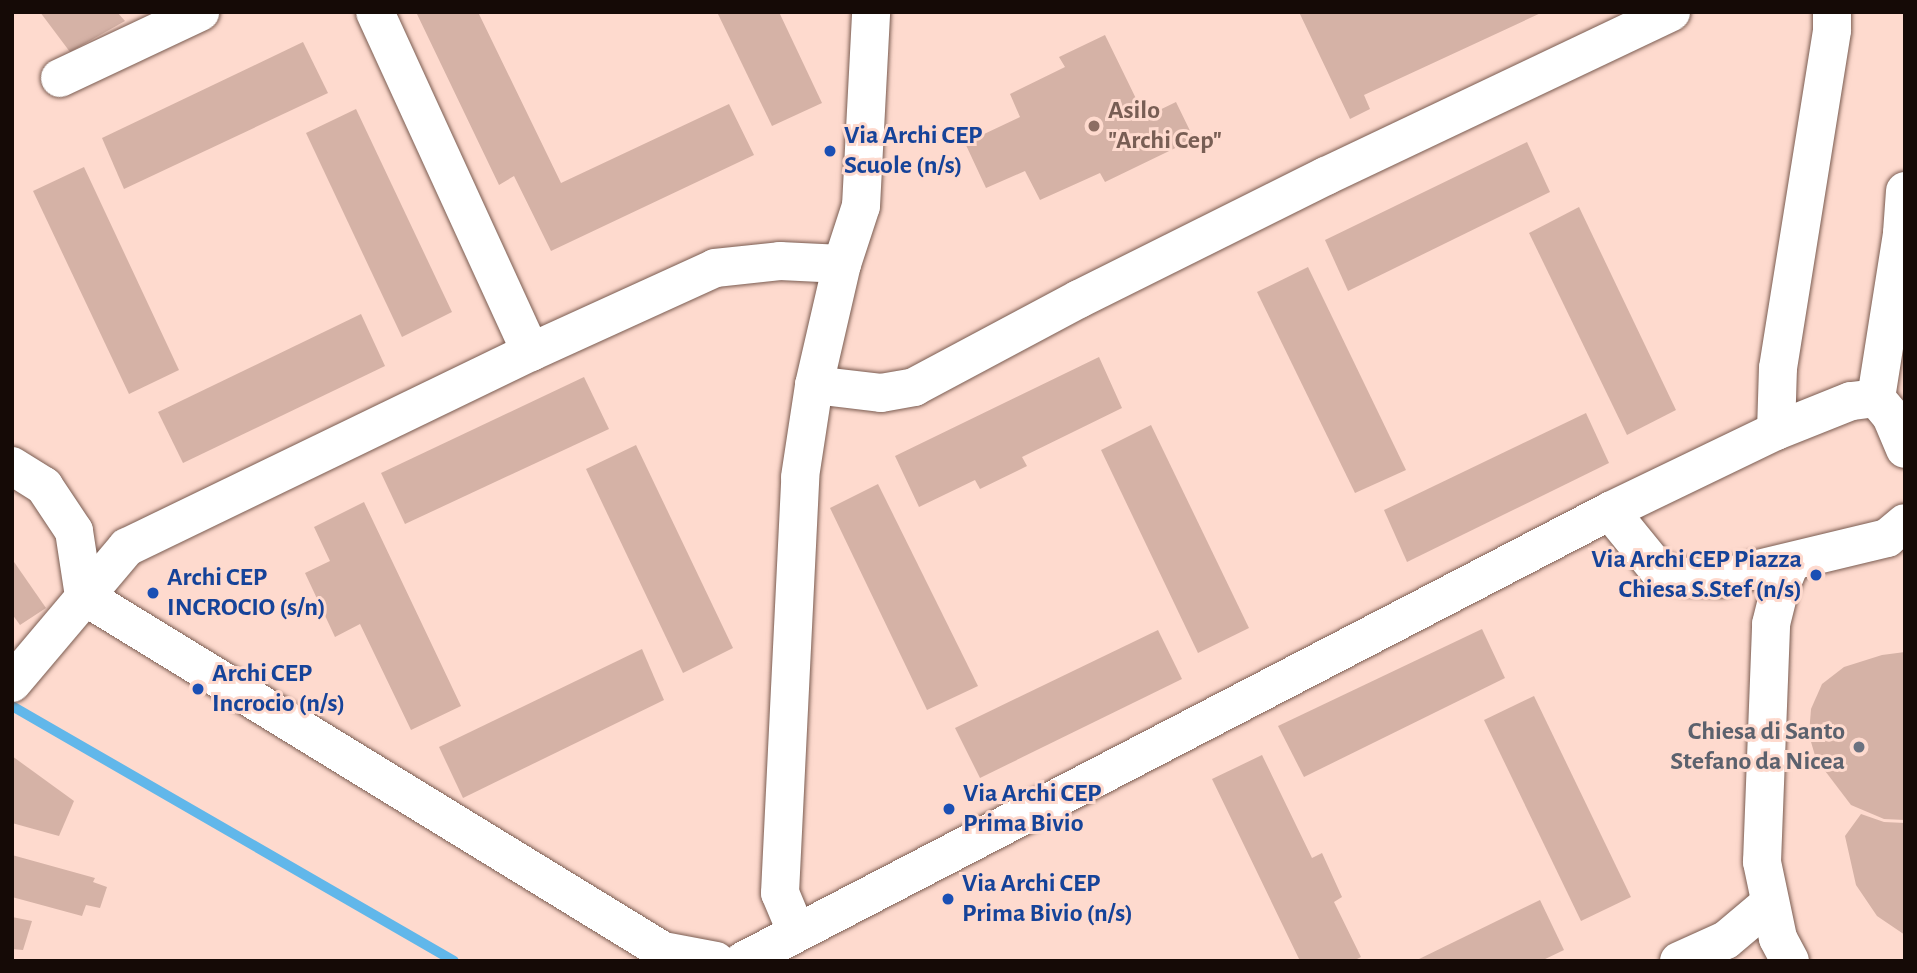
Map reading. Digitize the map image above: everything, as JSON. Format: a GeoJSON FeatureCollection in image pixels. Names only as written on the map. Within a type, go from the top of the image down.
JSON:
{"type":"FeatureCollection","features":[{"type":"Feature","properties":{"kind":"street"},"geometry":{"type":"LineString","coordinates":[[60,78],[200,12]]}},
{"type":"Feature","properties":{"kind":"street"},"geometry":{"type":"LineString","coordinates":[[375,12],[531,352]]}},
{"type":"Feature","properties":{"kind":"street"},"geometry":{"type":"LineString","coordinates":[[796,932],[780,893],[800,477],[814,385],[842,264],[861,206],[871,12]]}},
{"type":"Feature","properties":{"kind":"street"},"geometry":{"type":"LineString","coordinates":[[814,385],[881,393],[914,387],[1079,299],[1313,183],[1671,12]]}},
{"type":"Feature","properties":{"kind":"street"},"geometry":{"type":"LineString","coordinates":[[1776,431],[1778,368],[1832,30],[1832,12]]}},
{"type":"Feature","properties":{"kind":"street"},"geometry":{"type":"LineString","coordinates":[[1905,191],[1902,233],[1876,398],[1891,416],[1905,449]]}},
{"type":"Feature","properties":{"kind":"street"},"geometry":{"type":"LineString","coordinates":[[16,678],[127,547],[531,352],[715,268],[780,261],[842,264]]}},
{"type":"Feature","properties":{"kind":"street"},"geometry":{"type":"LineString","coordinates":[[743,961],[1610,511],[1776,431],[1851,401],[1876,398]]}},
{"type":"Feature","properties":{"kind":"street"},"geometry":{"type":"LineString","coordinates":[[12,466],[44,486],[74,531],[84,596],[663,951],[716,961]]}},
{"type":"Feature","properties":{"kind":"street"},"geometry":{"type":"LineString","coordinates":[[1610,511],[1659,571],[1685,577],[1721,578],[1791,562],[1887,538],[1905,523]]}},
{"type":"Feature","properties":{"kind":"street"},"geometry":{"type":"LineString","coordinates":[[1790,961],[1777,937],[1762,862],[1771,624],[1779,591],[1791,562]]}},
{"type":"Feature","properties":{"kind":"street"},"geometry":{"type":"LineString","coordinates":[[1721,578],[1771,624]]}},
{"type":"Feature","properties":{"kind":"street"},"geometry":{"type":"LineString","coordinates":[[1679,961],[1726,940],[1770,902]]}},
{"type":"Feature","properties":{"kind":"building"},"geometry":{"type":"Polygon","coordinates":[[[40,12],[117,12],[125,21],[70,52],[40,12]]]}},
{"type":"Feature","properties":{"kind":"building"},"geometry":{"type":"Polygon","coordinates":[[[416,12],[478,12],[561,183],[729,104],[754,155],[551,251],[514,176],[499,185],[416,12]]]}},
{"type":"Feature","properties":{"kind":"building"},"geometry":{"type":"Polygon","coordinates":[[[717,12],[779,12],[822,103],[772,126],[717,12]]]}},
{"type":"Feature","properties":{"kind":"building"},"geometry":{"type":"Polygon","coordinates":[[[1299,12],[1543,12],[1364,95],[1370,109],[1350,119],[1299,12]]]}},
{"type":"Feature","properties":{"kind":"building","name":"Asilo \"Archi Cep\""},"geometry":{"type":"Polygon","coordinates":[[[1105,35],[1145,117],[1176,102],[1194,139],[1105,182],[1100,173],[1040,200],[1025,171],[986,188],[965,143],[1020,117],[1010,94],[1065,67],[1059,57],[1105,35]]]}},
{"type":"Feature","properties":{"kind":"building"},"geometry":{"type":"Polygon","coordinates":[[[303,42],[328,93],[124,189],[102,138],[303,42]]]}},
{"type":"Feature","properties":{"kind":"building"},"geometry":{"type":"Polygon","coordinates":[[[356,109],[452,312],[402,337],[306,133],[356,109]]]}},
{"type":"Feature","properties":{"kind":"building"},"geometry":{"type":"Polygon","coordinates":[[[1527,142],[1550,192],[1348,291],[1325,240],[1527,142]]]}},
{"type":"Feature","properties":{"kind":"building"},"geometry":{"type":"Polygon","coordinates":[[[84,167],[179,370],[129,394],[33,191],[84,167]]]}},
{"type":"Feature","properties":{"kind":"building"},"geometry":{"type":"Polygon","coordinates":[[[1579,207],[1676,410],[1627,435],[1529,233],[1579,207]]]}},
{"type":"Feature","properties":{"kind":"building"},"geometry":{"type":"Polygon","coordinates":[[[1308,267],[1406,470],[1355,493],[1257,292],[1308,267]]]}},
{"type":"Feature","properties":{"kind":"building"},"geometry":{"type":"Polygon","coordinates":[[[361,314],[385,366],[183,463],[158,412],[361,314]]]}},
{"type":"Feature","properties":{"kind":"building"},"geometry":{"type":"Polygon","coordinates":[[[1099,357],[1122,408],[1022,457],[1027,466],[980,489],[975,480],[919,507],[895,456],[1099,357]]]}},
{"type":"Feature","properties":{"kind":"building"},"geometry":{"type":"Polygon","coordinates":[[[584,377],[609,429],[405,524],[381,473],[584,377]]]}},
{"type":"Feature","properties":{"kind":"building"},"geometry":{"type":"Polygon","coordinates":[[[1586,413],[1609,463],[1407,562],[1384,510],[1586,413]]]}},
{"type":"Feature","properties":{"kind":"building"},"geometry":{"type":"Polygon","coordinates":[[[1151,425],[1249,628],[1198,653],[1101,450],[1151,425]]]}},
{"type":"Feature","properties":{"kind":"building"},"geometry":{"type":"Polygon","coordinates":[[[636,445],[733,648],[683,673],[586,469],[636,445]]]}},
{"type":"Feature","properties":{"kind":"building"},"geometry":{"type":"Polygon","coordinates":[[[878,484],[978,686],[927,710],[830,508],[878,484]]]}},
{"type":"Feature","properties":{"kind":"building"},"geometry":{"type":"Polygon","coordinates":[[[364,502],[461,706],[411,730],[360,624],[335,637],[305,573],[330,561],[314,527],[364,502]]]}},
{"type":"Feature","properties":{"kind":"building"},"geometry":{"type":"Polygon","coordinates":[[[12,559],[46,608],[20,625],[12,614],[12,559]]]}},
{"type":"Feature","properties":{"kind":"building"},"geometry":{"type":"Polygon","coordinates":[[[1482,629],[1505,678],[1304,777],[1278,726],[1482,629]]]}},
{"type":"Feature","properties":{"kind":"building"},"geometry":{"type":"Polygon","coordinates":[[[1158,630],[1182,679],[980,778],[955,728],[1158,630]]]}},
{"type":"Feature","properties":{"kind":"building"},"geometry":{"type":"Polygon","coordinates":[[[642,649],[664,700],[463,798],[439,747],[642,649]]]}},
{"type":"Feature","properties":{"kind":"building","name":"Chiesa di Santo Stefano da Nicea"},"geometry":{"type":"Polygon","coordinates":[[[1905,652],[1905,820],[1884,819],[1851,805],[1816,759],[1809,735],[1811,709],[1822,684],[1844,667],[1882,655],[1905,652]]]}},
{"type":"Feature","properties":{"kind":"building"},"geometry":{"type":"Polygon","coordinates":[[[1534,696],[1631,897],[1581,921],[1484,720],[1534,696]]]}},
{"type":"Feature","properties":{"kind":"building"},"geometry":{"type":"Polygon","coordinates":[[[1262,755],[1312,858],[1322,853],[1342,897],[1334,902],[1361,957],[1353,961],[1300,961],[1212,779],[1262,755]]]}},
{"type":"Feature","properties":{"kind":"building"},"geometry":{"type":"Polygon","coordinates":[[[12,756],[74,801],[59,836],[12,823],[12,756]]]}},
{"type":"Feature","properties":{"kind":"building"},"geometry":{"type":"Polygon","coordinates":[[[1861,814],[1884,822],[1905,823],[1905,935],[1877,916],[1856,885],[1845,836],[1861,814]]]}},
{"type":"Feature","properties":{"kind":"building"},"geometry":{"type":"Polygon","coordinates":[[[12,855],[95,878],[93,882],[107,887],[100,908],[86,905],[82,916],[12,897],[12,855]]]}},
{"type":"Feature","properties":{"kind":"building"},"geometry":{"type":"Polygon","coordinates":[[[1540,900],[1564,950],[1541,961],[1415,961],[1540,900]]]}},
{"type":"Feature","properties":{"kind":"building"},"geometry":{"type":"Polygon","coordinates":[[[12,917],[32,921],[23,950],[12,949],[12,917]]]}},
{"type":"Feature","properties":{"kind":"waterway"},"geometry":{"type":"LineString","coordinates":[[12,706],[454,961]]}},
{"type":"Feature","properties":{"kind":"place","name":"Asilo \"Archi Cep\""},"geometry":{"type":"Point","coordinates":[1094,126]}},
{"type":"Feature","properties":{"kind":"place","name":"Via Archi CEP Scuole (n/s)"},"geometry":{"type":"Point","coordinates":[830,151]}},
{"type":"Feature","properties":{"kind":"place","name":"Via Archi CEP Piazza Chiesa S.Stef (n/s)"},"geometry":{"type":"Point","coordinates":[1816,575]}},
{"type":"Feature","properties":{"kind":"place","name":"Archi CEP INCROCIO (s/n)"},"geometry":{"type":"Point","coordinates":[153,593]}},
{"type":"Feature","properties":{"kind":"place","name":"Archi CEP Incrocio (n/s)"},"geometry":{"type":"Point","coordinates":[198,689]}},
{"type":"Feature","properties":{"kind":"place","name":"Chiesa di Santo Stefano da Nicea"},"geometry":{"type":"Point","coordinates":[1859,747]}},
{"type":"Feature","properties":{"kind":"place","name":"Via Archi CEP Prima Bivio"},"geometry":{"type":"Point","coordinates":[949,809]}},
{"type":"Feature","properties":{"kind":"place","name":"Via Archi CEP Prima Bivio (n/s)"},"geometry":{"type":"Point","coordinates":[948,899]}}]}
